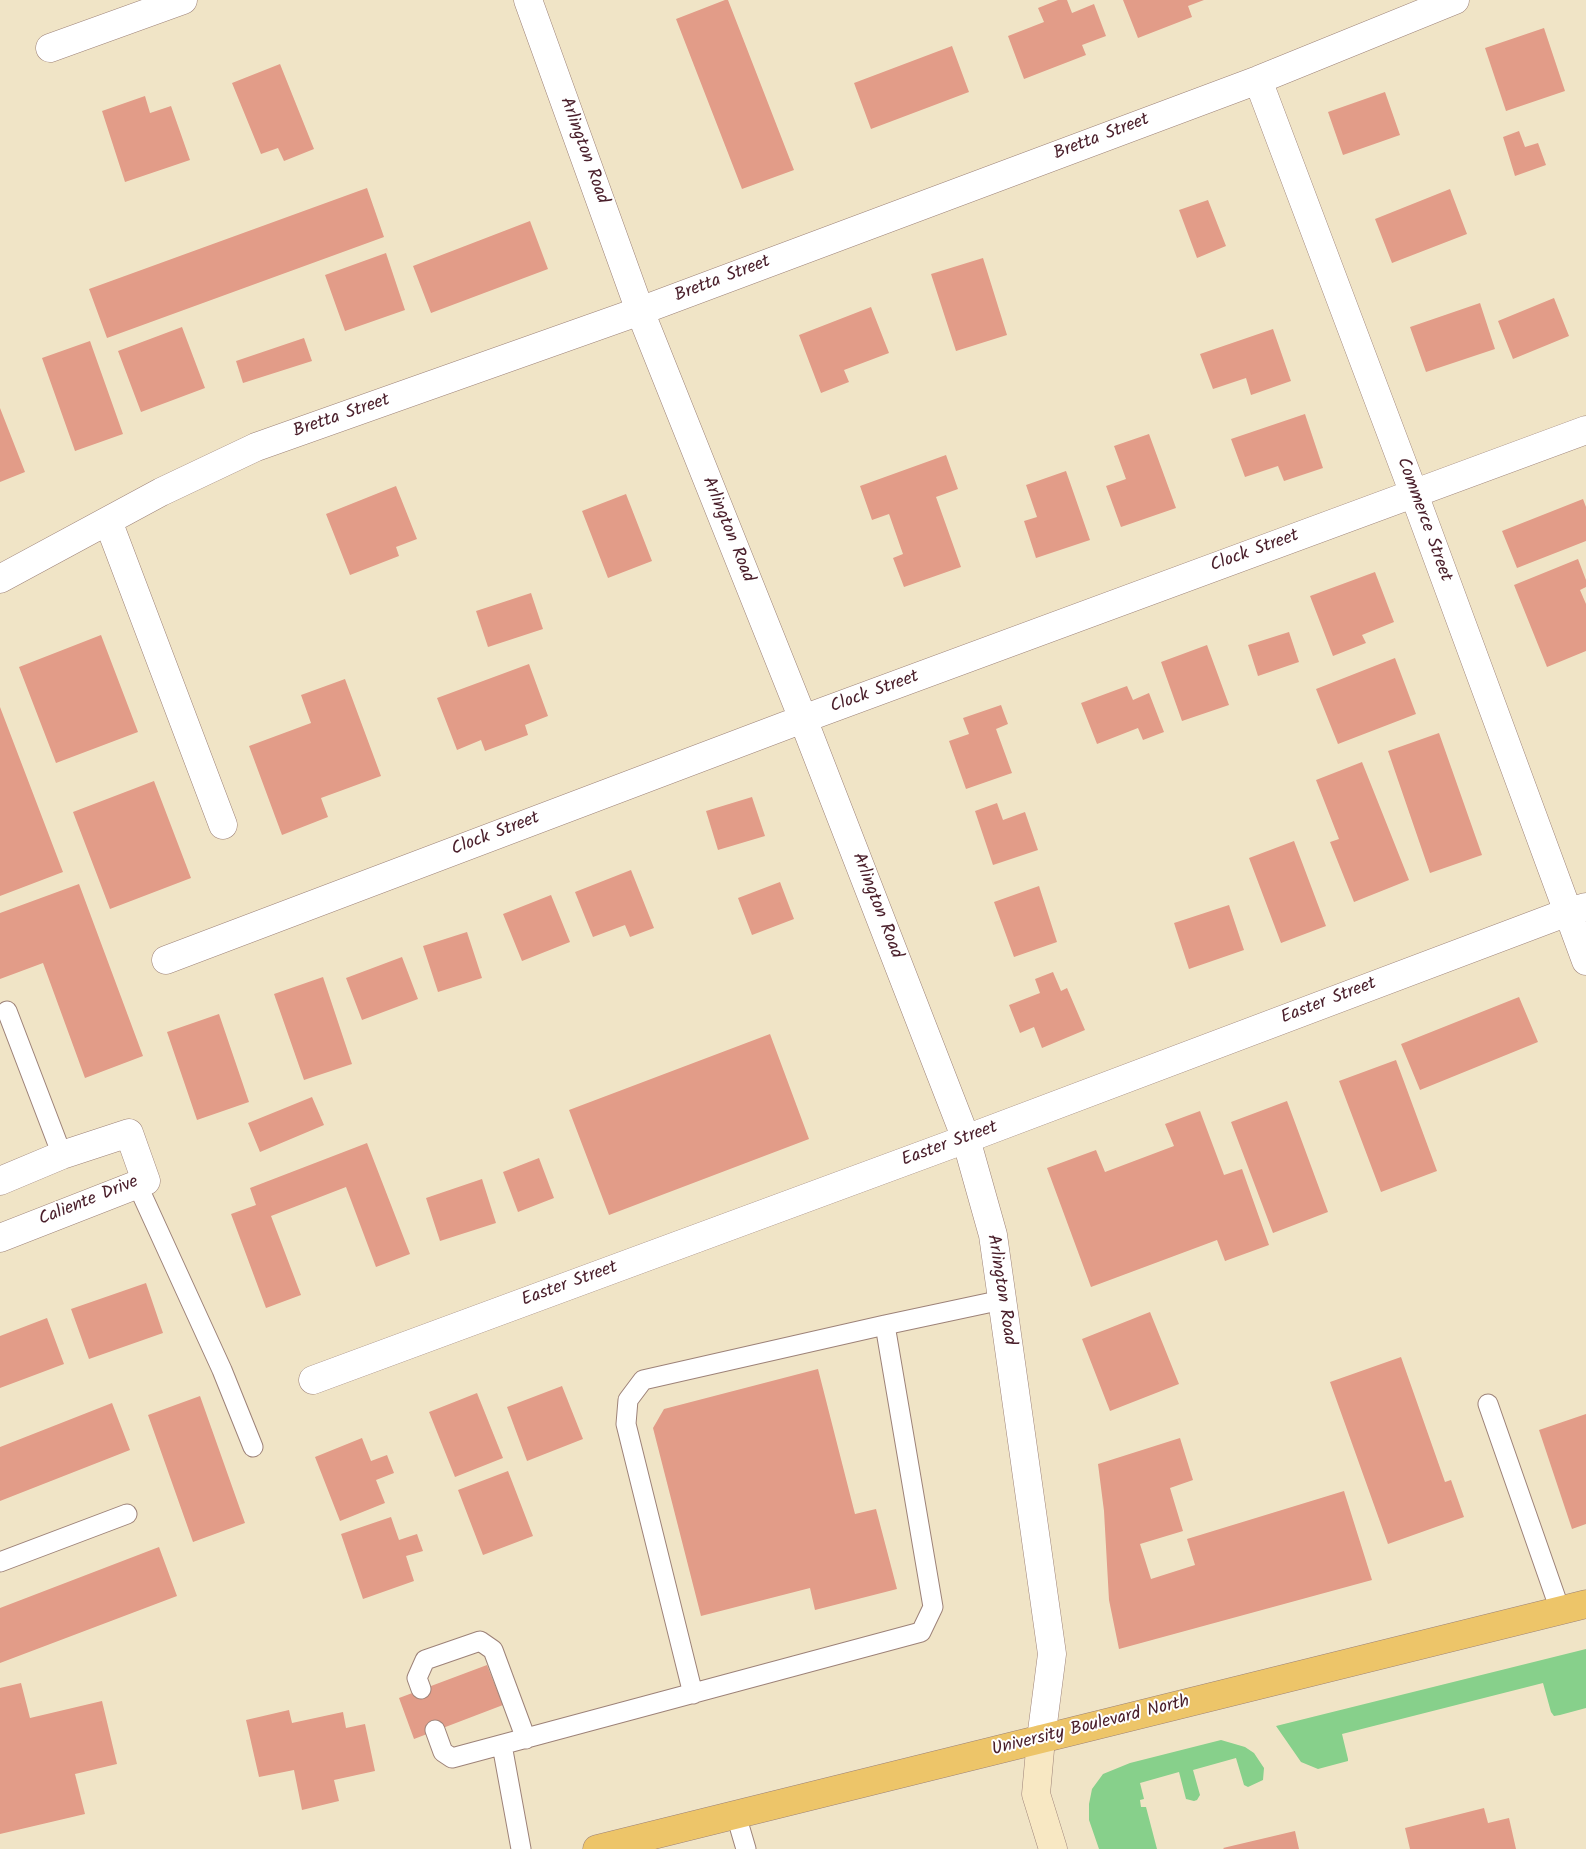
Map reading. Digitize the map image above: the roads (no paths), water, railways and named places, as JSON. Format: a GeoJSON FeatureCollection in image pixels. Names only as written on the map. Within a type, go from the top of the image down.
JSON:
{"type":"FeatureCollection","features":[{"type":"Feature","properties":{"kind":"main road","name":"University Boulevard North"},"geometry":{"type":"LineString","coordinates":[[597,1849],[1408,1646],[1573,1607]]}},
{"type":"Feature","properties":{"kind":"main road","name":"Arlington Road"},"geometry":{"type":"LineString","coordinates":[[1041,1739],[1036,1794],[1053,1849]]}},
{"type":"Feature","properties":{"kind":"street"},"geometry":{"type":"LineString","coordinates":[[50,48],[183,0]]}},
{"type":"Feature","properties":{"kind":"street","name":"Arlington Road"},"geometry":{"type":"LineString","coordinates":[[528,0],[640,312],[803,719],[966,1139],[993,1236],[1052,1654],[1041,1739]]}},
{"type":"Feature","properties":{"kind":"street","name":"Bretta Street"},"geometry":{"type":"LineString","coordinates":[[0,579],[161,492],[256,447],[640,312],[1258,80],[1455,0]]}},
{"type":"Feature","properties":{"kind":"street","name":"Commerce Street"},"geometry":{"type":"LineString","coordinates":[[1258,80],[1414,494],[1577,909],[1586,961]]}},
{"type":"Feature","properties":{"kind":"street","name":"Clock Street"},"geometry":{"type":"LineString","coordinates":[[166,960],[803,719],[1586,430]]}},
{"type":"Feature","properties":{"kind":"street"},"geometry":{"type":"LineString","coordinates":[[108,521],[223,825]]}},
{"type":"Feature","properties":{"kind":"street","name":"Easter Street"},"geometry":{"type":"LineString","coordinates":[[313,1380],[966,1139],[1577,909]]}},
{"type":"Feature","properties":{"kind":"street","name":"Caliente Drive"},"geometry":{"type":"LineString","coordinates":[[0,1181],[62,1155],[128,1133],[146,1181],[0,1238]]}},
{"type":"Feature","properties":{"kind":"lane"},"geometry":{"type":"LineString","coordinates":[[7,1012],[62,1155]]}},
{"type":"Feature","properties":{"kind":"lane"},"geometry":{"type":"LineString","coordinates":[[138,1184],[222,1370],[253,1447]]}},
{"type":"Feature","properties":{"kind":"lane"},"geometry":{"type":"LineString","coordinates":[[694,1694],[626,1424],[628,1400],[643,1380],[1002,1300]]}},
{"type":"Feature","properties":{"kind":"lane"},"geometry":{"type":"LineString","coordinates":[[435,1730],[443,1752],[452,1758],[921,1632],[933,1607],[885,1325]]}},
{"type":"Feature","properties":{"kind":"lane"},"geometry":{"type":"LineString","coordinates":[[1488,1404],[1573,1607]]}},
{"type":"Feature","properties":{"kind":"lane"},"geometry":{"type":"LineString","coordinates":[[0,1562],[127,1514]]}},
{"type":"Feature","properties":{"kind":"lane"},"geometry":{"type":"LineString","coordinates":[[421,1689],[417,1678],[425,1660],[480,1641],[493,1650],[526,1739]]}},
{"type":"Feature","properties":{"kind":"lane"},"geometry":{"type":"LineString","coordinates":[[502,1745],[521,1849]]}},
{"type":"Feature","properties":{"kind":"lane"},"geometry":{"type":"LineString","coordinates":[[736,1815],[746,1849]]}}]}
